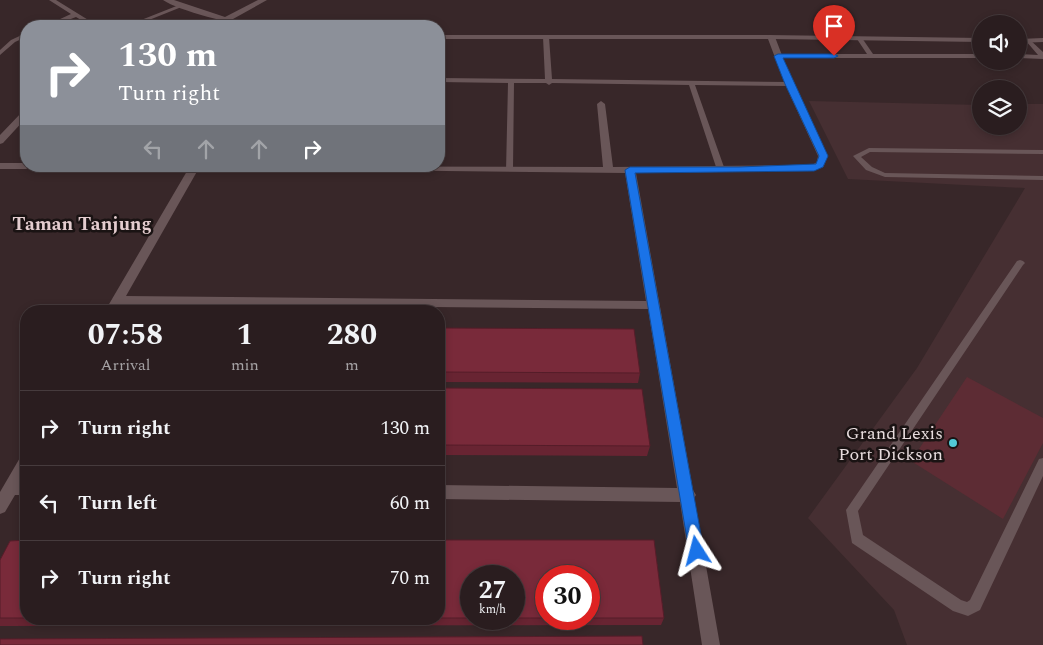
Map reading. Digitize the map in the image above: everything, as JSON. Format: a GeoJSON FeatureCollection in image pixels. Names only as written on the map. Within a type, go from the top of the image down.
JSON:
{"type":"FeatureCollection","features":[{"type":"Feature","properties":{"kind":"street"},"geometry":{"type":"LineString","coordinates":[[167,0],[226,20],[263,0]]}},
{"type":"Feature","properties":{"kind":"street"},"geometry":{"type":"LineString","coordinates":[[445,37],[772,37],[972,40]]}},
{"type":"Feature","properties":{"kind":"street"},"geometry":{"type":"LineString","coordinates":[[445,168],[608,170],[814,168],[820,165],[823,156],[789,84],[772,37]]}},
{"type":"Feature","properties":{"kind":"street"},"geometry":{"type":"LineString","coordinates":[[1029,41],[1043,40]]}},
{"type":"Feature","properties":{"kind":"street"},"geometry":{"type":"LineString","coordinates":[[601,104],[608,170]]}},
{"type":"Feature","properties":{"kind":"street"},"geometry":{"type":"LineString","coordinates":[[0,141],[20,119]]}},
{"type":"Feature","properties":{"kind":"street"},"geometry":{"type":"LineString","coordinates":[[0,166],[20,166]]}},
{"type":"Feature","properties":{"kind":"street"},"geometry":{"type":"LineString","coordinates":[[630,170],[652,305],[688,494],[712,645]]}},
{"type":"Feature","properties":{"kind":"street"},"geometry":{"type":"LineString","coordinates":[[115,305],[191,172]]}},
{"type":"Feature","properties":{"kind":"street"},"geometry":{"type":"LineString","coordinates":[[118,300],[652,305]]}},
{"type":"Feature","properties":{"kind":"street"},"geometry":{"type":"LineString","coordinates":[[0,507],[19,488]]}},
{"type":"Feature","properties":{"kind":"street"},"geometry":{"type":"LineString","coordinates":[[445,492],[688,494]]}},
{"type":"Feature","properties":{"kind":"lane"},"geometry":{"type":"LineString","coordinates":[[52,0],[84,20]]}},
{"type":"Feature","properties":{"kind":"lane"},"geometry":{"type":"LineString","coordinates":[[145,20],[181,6]]}},
{"type":"Feature","properties":{"kind":"lane"},"geometry":{"type":"LineString","coordinates":[[63,20],[75,15]]}},
{"type":"Feature","properties":{"kind":"lane"},"geometry":{"type":"LineString","coordinates":[[546,37],[549,83]]}},
{"type":"Feature","properties":{"kind":"lane"},"geometry":{"type":"LineString","coordinates":[[0,53],[12,42],[20,38]]}},
{"type":"Feature","properties":{"kind":"lane"},"geometry":{"type":"LineString","coordinates":[[860,39],[871,56]]}},
{"type":"Feature","properties":{"kind":"lane"},"geometry":{"type":"LineString","coordinates":[[1029,41],[1043,56]]}},
{"type":"Feature","properties":{"kind":"lane"},"geometry":{"type":"LineString","coordinates":[[778,56],[972,56]]}},
{"type":"Feature","properties":{"kind":"lane"},"geometry":{"type":"LineString","coordinates":[[1027,56],[1043,56]]}},
{"type":"Feature","properties":{"kind":"lane"},"geometry":{"type":"LineString","coordinates":[[445,80],[549,83],[691,82],[789,84]]}},
{"type":"Feature","properties":{"kind":"lane"},"geometry":{"type":"LineString","coordinates":[[509,169],[511,82]]}},
{"type":"Feature","properties":{"kind":"lane"},"geometry":{"type":"LineString","coordinates":[[691,82],[721,170]]}},
{"type":"Feature","properties":{"kind":"lane"},"geometry":{"type":"LineString","coordinates":[[1043,152],[869,150],[857,156],[863,165],[876,173],[885,175],[1043,178]]}},
{"type":"Feature","properties":{"kind":"lane"},"geometry":{"type":"LineString","coordinates":[[1020,263],[852,510],[857,539],[958,606],[968,609],[975,605],[1043,463]]}},
{"type":"Feature","properties":{"kind":"shaded area","name":"Grand Lexis Port Dickson"},"geometry":{"type":"Polygon","coordinates":[[[809,101],[972,105],[972,135],[1027,135],[1027,104],[1043,104],[1043,645],[907,645],[894,610],[808,518],[917,368],[1025,188],[848,179],[809,101]]]}},
{"type":"Feature","properties":{"kind":"shaded area"},"geometry":{"type":"Polygon","coordinates":[[[967,377],[1043,418],[1043,443],[1003,519],[911,461],[967,377]]]}},
{"type":"Feature","properties":{"kind":"building"},"geometry":{"type":"Polygon","coordinates":[[[445,328],[634,329],[640,373],[445,372],[445,328]]]}},
{"type":"Feature","properties":{"kind":"building"},"geometry":{"type":"Polygon","coordinates":[[[445,388],[642,389],[650,446],[445,445],[445,388]]]}},
{"type":"Feature","properties":{"kind":"building"},"geometry":{"type":"Polygon","coordinates":[[[20,540],[20,618],[0,618],[0,560],[10,541],[20,540]]]}},
{"type":"Feature","properties":{"kind":"building"},"geometry":{"type":"Polygon","coordinates":[[[445,540],[654,540],[664,618],[600,618],[600,565],[535,565],[535,618],[525,618],[525,565],[460,565],[460,618],[445,618],[445,540]]]}},
{"type":"Feature","properties":{"kind":"building"},"geometry":{"type":"Polygon","coordinates":[[[642,636],[643,645],[0,645],[0,639],[642,636]]]}},
{"type":"Feature","properties":{"kind":"place","name":"Grand Lexis Port Dickson"},"geometry":{"type":"Point","coordinates":[953,443]}},
{"type":"Feature","properties":{"kind":"district","name":"Taman Tanjung"},"geometry":{"type":"Point","coordinates":[82,223]}},
{"type":"Feature","properties":{"kind":"route"},"geometry":{"type":"LineString","coordinates":[[697,551],[652,305],[630,170],[739,170],[814,168],[820,165],[823,156],[778,56],[834,56]]}}]}
